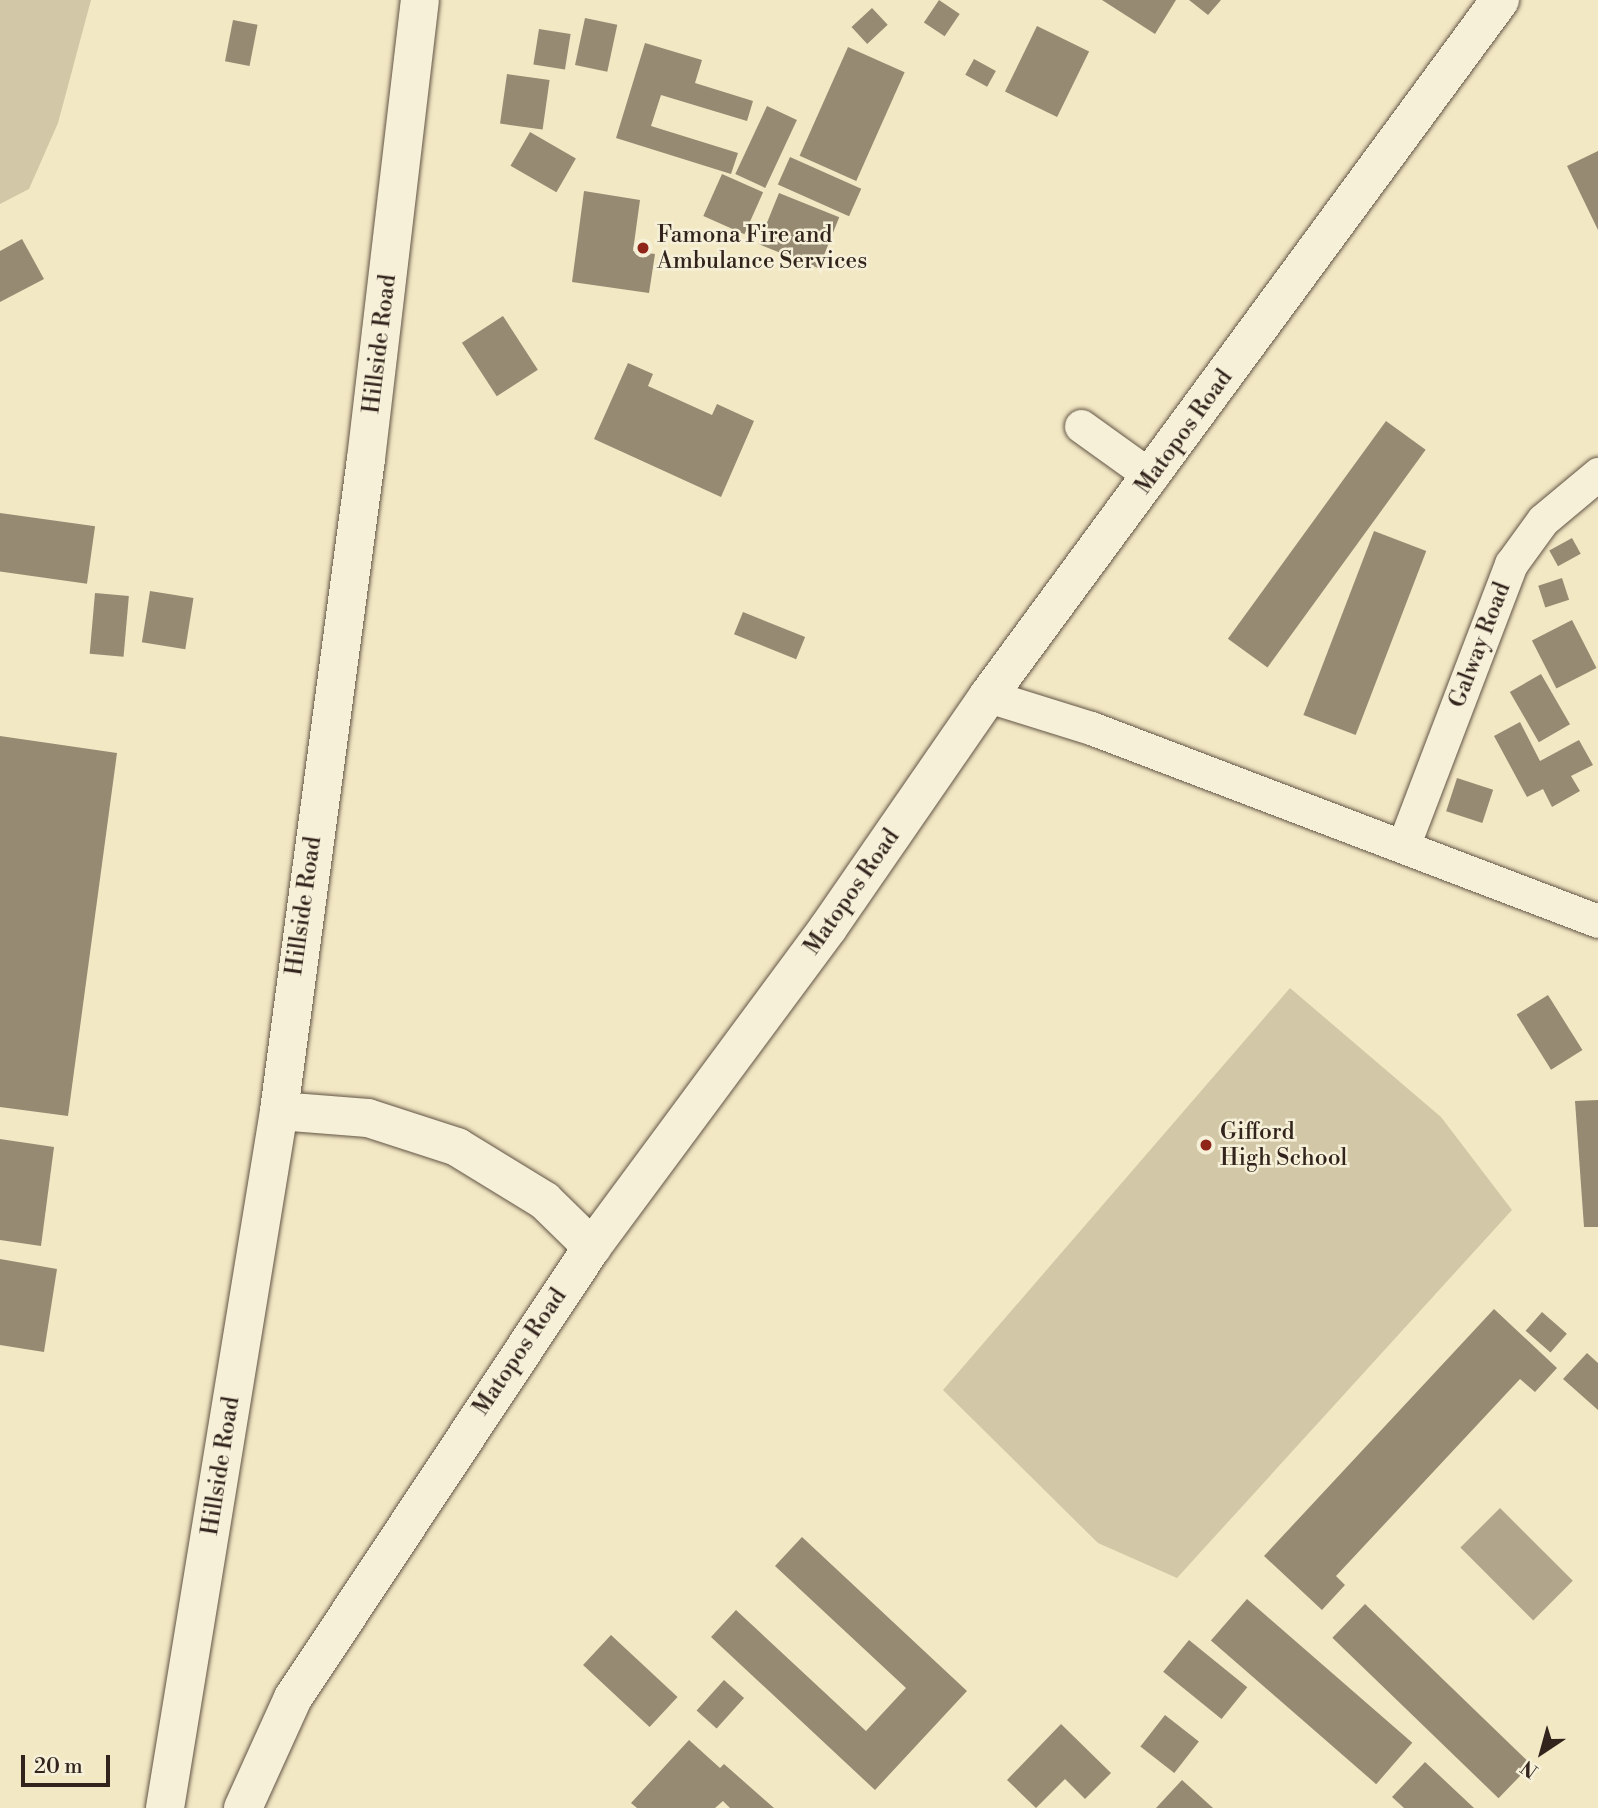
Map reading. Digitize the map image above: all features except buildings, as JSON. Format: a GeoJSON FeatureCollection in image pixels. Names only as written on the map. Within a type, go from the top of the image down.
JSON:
{"type":"FeatureCollection","features":[{"type":"Feature","properties":{"kind":"main road","name":"Hillside Road"},"geometry":{"type":"LineString","coordinates":[[165,1808],[279,1111],[366,459],[420,0]]}},
{"type":"Feature","properties":{"kind":"main road","name":"Matopos Road"},"geometry":{"type":"LineString","coordinates":[[243,1808],[293,1698],[592,1247],[828,928],[988,696],[1152,477],[1500,0]]}},
{"type":"Feature","properties":{"kind":"main road"},"geometry":{"type":"LineString","coordinates":[[279,1111],[368,1118],[457,1147],[545,1201],[592,1247]]}},
{"type":"Feature","properties":{"kind":"street"},"geometry":{"type":"LineString","coordinates":[[1081,426],[1152,477]]}},
{"type":"Feature","properties":{"kind":"street","name":"Galway Road"},"geometry":{"type":"LineString","coordinates":[[1404,844],[1511,564],[1543,520],[1598,474]]}},
{"type":"Feature","properties":{"kind":"street"},"geometry":{"type":"LineString","coordinates":[[988,696],[1091,727],[1404,844],[1598,921]]}},
{"type":"Feature","properties":{"kind":"shaded area"},"geometry":{"type":"Polygon","coordinates":[[[0,0],[91,0],[58,123],[29,189],[0,204],[0,0]]]}},
{"type":"Feature","properties":{"kind":"shaded area"},"geometry":{"type":"Polygon","coordinates":[[[1290,988],[1441,1117],[1512,1210],[1177,1578],[1098,1543],[943,1390],[1290,988]]]}},
{"type":"Feature","properties":{"kind":"shaded area"},"geometry":{"type":"Polygon","coordinates":[[[1500,1508],[1573,1581],[1533,1620],[1460,1548],[1500,1508]]]}},
{"type":"Feature","properties":{"kind":"place","name":"Famona Fire and Ambulance Services"},"geometry":{"type":"Point","coordinates":[643,248]}},
{"type":"Feature","properties":{"kind":"place","name":"Gifford High School"},"geometry":{"type":"Point","coordinates":[1206,1145]}}]}
